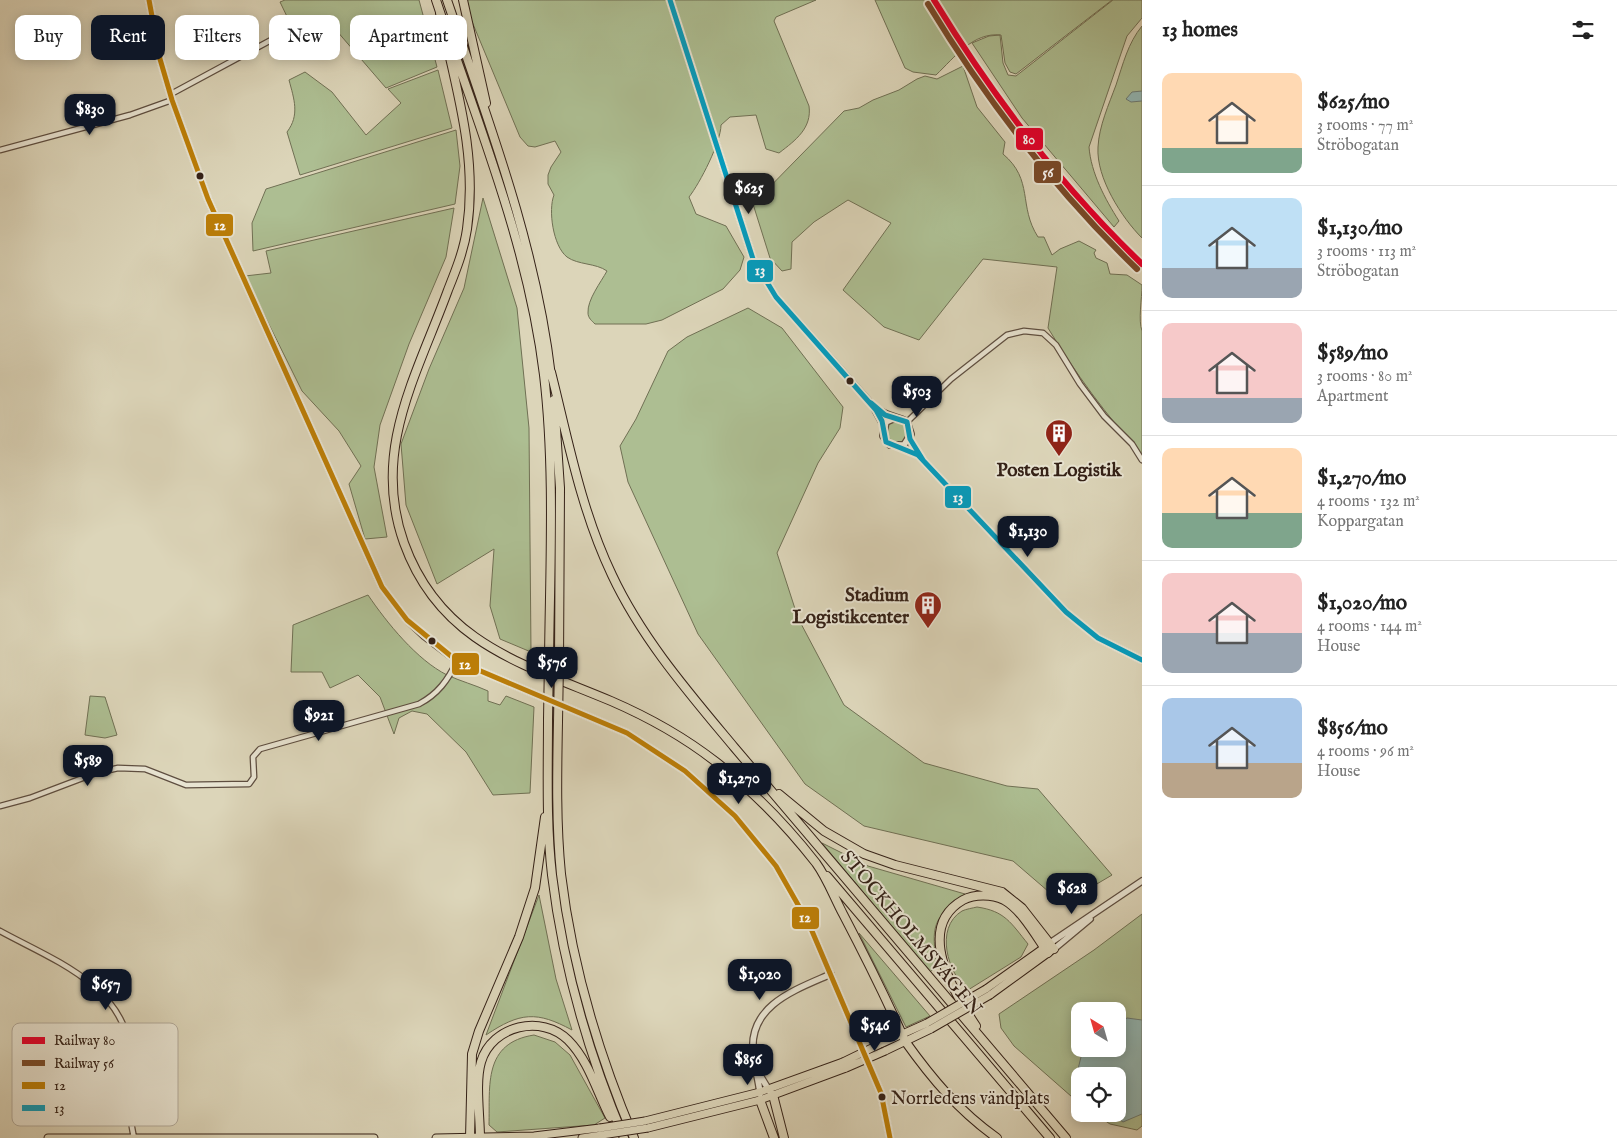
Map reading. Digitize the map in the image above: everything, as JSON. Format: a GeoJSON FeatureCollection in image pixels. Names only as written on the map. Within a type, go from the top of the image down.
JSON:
{"type":"FeatureCollection","features":[{"type":"Feature","properties":{"kind":"highway"},"geometry":{"type":"LineString","coordinates":[[436,0],[511,218],[535,320],[544,375],[549,432],[548,790],[552,873],[570,978],[584,1034],[604,1092],[623,1138]]}},
{"type":"Feature","properties":{"kind":"highway"},"geometry":{"type":"LineString","coordinates":[[447,0],[488,120],[534,272],[551,372],[558,432],[560,488],[558,837],[570,934],[593,1031],[616,1096],[634,1138]]}},
{"type":"Feature","properties":{"kind":"highway"},"geometry":{"type":"LineString","coordinates":[[463,0],[467,24],[484,88],[488,120]]}},
{"type":"Feature","properties":{"kind":"highway"},"geometry":{"type":"LineString","coordinates":[[440,13],[467,135],[470,165],[470,201],[466,232],[456,269],[400,414],[395,440],[391,469],[392,493],[397,519],[413,566],[444,610],[462,629],[484,645],[510,660],[646,717],[715,761],[764,804],[818,865],[904,1038],[948,1098],[997,1138]]}},
{"type":"Feature","properties":{"kind":"highway","name":"STOCKHOLMSVÄGEN"},"geometry":{"type":"LineString","coordinates":[[551,372],[587,513],[612,575],[644,633],[661,658],[734,747],[1066,1138]]}},
{"type":"Feature","properties":{"kind":"highway"},"geometry":{"type":"LineString","coordinates":[[761,779],[824,832],[864,854],[895,865],[988,888],[1013,898],[1049,948]]}},
{"type":"Feature","properties":{"kind":"highway"},"geometry":{"type":"LineString","coordinates":[[470,1138],[472,1054],[479,1031],[519,937],[535,888],[548,790]]}},
{"type":"Feature","properties":{"kind":"highway","name":"STOCKHOLMSVÄGEN"},"geometry":{"type":"LineString","coordinates":[[818,865],[1050,1138]]}},
{"type":"Feature","properties":{"kind":"highway"},"geometry":{"type":"LineString","coordinates":[[1003,1064],[965,1010],[948,974],[940,950],[943,923],[953,907],[965,899],[978,896],[992,896],[1003,900],[1014,908],[1049,948]]}},
{"type":"Feature","properties":{"kind":"highway"},"geometry":{"type":"LineString","coordinates":[[480,1138],[481,1061],[490,1046],[500,1036],[511,1030],[526,1026],[542,1026],[557,1032],[568,1040],[584,1062],[623,1138]]}},
{"type":"Feature","properties":{"kind":"highway"},"geometry":{"type":"LineString","coordinates":[[771,1092],[784,1138]]}},
{"type":"Feature","properties":{"kind":"highway"},"geometry":{"type":"LineString","coordinates":[[616,1096],[639,1138]]}},
{"type":"Feature","properties":{"kind":"highway"},"geometry":{"type":"LineString","coordinates":[[760,1096],[774,1138]]}},
{"type":"Feature","properties":{"kind":"main road"},"geometry":{"type":"LineString","coordinates":[[844,1065],[878,1046],[904,1038],[929,1026],[988,992],[1049,948]]}},
{"type":"Feature","properties":{"kind":"main road"},"geometry":{"type":"LineString","coordinates":[[436,1138],[480,1138],[601,1132],[646,1124],[760,1096],[885,1051],[904,1038]]}},
{"type":"Feature","properties":{"kind":"main road"},"geometry":{"type":"LineString","coordinates":[[582,1138],[601,1132]]}},
{"type":"Feature","properties":{"kind":"main road"},"geometry":{"type":"LineString","coordinates":[[48,1138],[374,1138]]}},
{"type":"Feature","properties":{"kind":"street"},"geometry":{"type":"LineString","coordinates":[[149,0],[160,58],[170,94],[208,199],[382,588],[407,620],[424,636],[457,661],[620,730],[664,756],[698,781],[735,816],[776,866],[802,910],[881,1093],[890,1138]]}},
{"type":"Feature","properties":{"kind":"street"},"geometry":{"type":"LineString","coordinates":[[670,0],[745,236],[759,270],[790,313],[874,406],[885,415],[907,422],[910,429],[910,438],[918,455]]}},
{"type":"Feature","properties":{"kind":"street"},"geometry":{"type":"LineString","coordinates":[[170,94],[269,41]]}},
{"type":"Feature","properties":{"kind":"street"},"geometry":{"type":"LineString","coordinates":[[0,150],[130,115],[172,100]]}},
{"type":"Feature","properties":{"kind":"street"},"geometry":{"type":"LineString","coordinates":[[907,422],[951,379],[1007,335],[1024,331],[1043,333],[1056,345],[1080,384],[1104,416],[1132,444],[1142,460]]}},
{"type":"Feature","properties":{"kind":"street"},"geometry":{"type":"LineString","coordinates":[[874,406],[884,426]]}},
{"type":"Feature","properties":{"kind":"street"},"geometry":{"type":"LineString","coordinates":[[895,418],[886,422],[884,426],[883,436],[886,442],[911,450],[918,455],[1066,612],[1098,638],[1142,660]]}},
{"type":"Feature","properties":{"kind":"street"},"geometry":{"type":"LineString","coordinates":[[900,446],[907,443],[910,438]]}},
{"type":"Feature","properties":{"kind":"street"},"geometry":{"type":"LineString","coordinates":[[0,806],[30,798],[96,773],[118,768],[145,769],[186,785],[249,784],[254,778],[253,757],[260,749],[419,704],[436,694],[445,683],[457,661]]}},
{"type":"Feature","properties":{"kind":"street"},"geometry":{"type":"LineString","coordinates":[[1049,948],[1142,881]]}},
{"type":"Feature","properties":{"kind":"street"},"geometry":{"type":"LineString","coordinates":[[0,931],[84,977],[114,1006],[123,1023]]}},
{"type":"Feature","properties":{"kind":"street"},"geometry":{"type":"LineString","coordinates":[[760,1096],[753,1039],[756,1028],[767,1009],[785,994],[831,974]]}},
{"type":"Feature","properties":{"kind":"street"},"geometry":{"type":"LineString","coordinates":[[756,1070],[771,1092]]}},
{"type":"Feature","properties":{"kind":"green space"},"geometry":{"type":"Polygon","coordinates":[[[285,0],[419,0],[423,15],[350,15],[350,46],[340,35],[340,15],[286,15],[280,2],[285,0]]]}},
{"type":"Feature","properties":{"kind":"green space"},"geometry":{"type":"Polygon","coordinates":[[[463,0],[816,0],[776,17],[774,21],[809,106],[808,121],[805,127],[797,138],[779,153],[766,149],[756,115],[730,117],[721,125],[718,141],[709,162],[689,197],[696,214],[726,226],[744,257],[740,270],[723,289],[662,320],[646,324],[595,324],[591,321],[588,308],[595,291],[607,271],[603,268],[571,260],[562,252],[558,245],[552,218],[554,195],[548,184],[548,175],[561,152],[555,141],[535,147],[528,146],[520,137],[463,0]]]}},
{"type":"Feature","properties":{"kind":"green space"},"geometry":{"type":"Polygon","coordinates":[[[875,0],[1112,0],[1016,74],[1010,72],[1005,63],[1001,35],[991,35],[982,37],[965,47],[936,75],[913,72],[905,68],[875,0]]]}},
{"type":"Feature","properties":{"kind":"green space"},"geometry":{"type":"Polygon","coordinates":[[[1113,0],[1142,0],[1142,18],[1127,36],[1089,147],[1090,157],[1100,186],[1119,221],[1114,227],[1022,118],[972,43],[989,36],[1000,35],[1003,63],[1008,75],[1016,76],[1113,0]]]}},
{"type":"Feature","properties":{"kind":"green space"},"geometry":{"type":"Polygon","coordinates":[[[1142,26],[1142,238],[1126,220],[1112,197],[1101,171],[1098,147],[1107,107],[1129,47],[1142,26]]]}},
{"type":"Feature","properties":{"kind":"green space"},"geometry":{"type":"Polygon","coordinates":[[[362,60],[435,60],[437,67],[386,88],[362,60]]]}},
{"type":"Feature","properties":{"kind":"green space"},"geometry":{"type":"Polygon","coordinates":[[[963,66],[977,107],[1005,142],[1003,154],[1013,164],[1019,174],[1032,226],[1038,237],[1044,237],[1052,255],[1060,249],[1079,241],[1096,250],[1094,253],[1096,258],[1107,263],[1110,274],[1127,275],[1142,285],[1140,315],[1142,331],[1142,455],[1092,394],[1048,328],[1057,267],[983,259],[919,340],[884,327],[843,290],[891,223],[848,200],[814,222],[792,242],[791,269],[782,271],[770,258],[753,204],[844,111],[859,108],[873,100],[899,90],[917,79],[925,76],[937,79],[963,66]]]}},
{"type":"Feature","properties":{"kind":"green space"},"geometry":{"type":"Polygon","coordinates":[[[438,70],[452,128],[300,175],[287,132],[295,113],[289,80],[305,72],[332,92],[366,135],[401,103],[388,89],[438,70]]]}},
{"type":"Feature","properties":{"kind":"green space"},"geometry":{"type":"Polygon","coordinates":[[[456,130],[460,166],[455,204],[253,251],[252,223],[266,189],[456,130]]]}},
{"type":"Feature","properties":{"kind":"green space"},"geometry":{"type":"Polygon","coordinates":[[[483,198],[517,308],[529,428],[531,652],[500,639],[490,606],[494,549],[437,584],[406,505],[401,444],[429,369],[464,288],[483,198]]]}},
{"type":"Feature","properties":{"kind":"green space"},"geometry":{"type":"Polygon","coordinates":[[[454,208],[446,257],[409,344],[380,425],[374,467],[387,537],[365,539],[349,484],[361,466],[339,431],[302,391],[245,276],[271,273],[266,251],[454,208]]]}},
{"type":"Feature","properties":{"kind":"green space"},"geometry":{"type":"Polygon","coordinates":[[[748,308],[782,328],[843,407],[840,428],[818,463],[777,553],[798,618],[844,705],[924,763],[1007,786],[1038,789],[1112,875],[1063,904],[1013,861],[864,826],[805,784],[698,634],[628,482],[620,446],[636,419],[668,351],[687,337],[748,308]]]}},
{"type":"Feature","properties":{"kind":"green space"},"geometry":{"type":"Polygon","coordinates":[[[897,421],[905,424],[908,432],[905,440],[897,443],[889,440],[886,432],[889,424],[897,421]]]}},
{"type":"Feature","properties":{"kind":"green space"},"geometry":{"type":"Polygon","coordinates":[[[368,595],[403,640],[436,668],[447,675],[488,691],[488,701],[500,705],[506,696],[534,707],[530,793],[493,795],[466,752],[427,714],[412,711],[399,718],[394,734],[380,697],[358,675],[330,688],[322,672],[291,672],[293,625],[368,595]]]}},
{"type":"Feature","properties":{"kind":"green space"},"geometry":{"type":"Polygon","coordinates":[[[90,696],[105,697],[117,735],[105,738],[85,735],[90,696]]]}},
{"type":"Feature","properties":{"kind":"green space"},"geometry":{"type":"Polygon","coordinates":[[[822,843],[868,866],[965,894],[946,910],[936,924],[934,941],[937,966],[930,972],[822,843]]]}},
{"type":"Feature","properties":{"kind":"green space"},"geometry":{"type":"Polygon","coordinates":[[[539,895],[556,979],[572,1030],[549,1020],[529,1017],[509,1022],[486,1035],[539,895]]]}},
{"type":"Feature","properties":{"kind":"green space"},"geometry":{"type":"Polygon","coordinates":[[[977,907],[987,909],[1007,919],[1028,944],[1021,957],[968,990],[961,983],[950,962],[946,939],[948,928],[953,919],[962,911],[977,907]]]}},
{"type":"Feature","properties":{"kind":"green space"},"geometry":{"type":"Polygon","coordinates":[[[1142,914],[1142,1126],[1137,1130],[1107,1122],[1126,1122],[1126,1067],[1071,1067],[1071,1096],[1014,1046],[1001,1028],[999,1014],[1094,950],[1142,914]]]}},
{"type":"Feature","properties":{"kind":"green space"},"geometry":{"type":"Polygon","coordinates":[[[859,933],[930,1016],[906,1027],[859,933]]]}},
{"type":"Feature","properties":{"kind":"green space"},"geometry":{"type":"Polygon","coordinates":[[[534,1035],[555,1042],[570,1055],[605,1118],[594,1125],[497,1132],[489,1125],[490,1081],[498,1056],[506,1047],[517,1040],[534,1035]]]}},
{"type":"Feature","properties":{"kind":"water"},"geometry":{"type":"Polygon","coordinates":[[[1142,91],[1142,101],[1131,102],[1126,99],[1132,92],[1142,91]]]}},
{"type":"Feature","properties":{"kind":"water"},"geometry":{"type":"Polygon","coordinates":[[[1126,1019],[1142,1020],[1142,1114],[1126,1121],[1126,1067],[1078,1067],[1081,1058],[1126,1058],[1126,1019]]]}},
{"type":"Feature","properties":{"kind":"rail line","name":"80"},"geometry":{"type":"LineString","coordinates":[[934,0],[980,71],[1029,139],[1083,203],[1142,264]]}},
{"type":"Feature","properties":{"kind":"rail line","name":"56"},"geometry":{"type":"LineString","coordinates":[[928,4],[998,110],[1050,176],[1137,269]]}},
{"type":"Feature","properties":{"kind":"transit line","name":"12"},"geometry":{"type":"LineString","coordinates":[[149,0],[160,59],[172,100],[208,199],[382,587],[407,620],[457,661],[627,733],[685,771],[735,816],[776,866],[809,924],[881,1093],[890,1138]]}},
{"type":"Feature","properties":{"kind":"transit line","name":"13"},"geometry":{"type":"LineString","coordinates":[[670,0],[753,259],[776,297],[876,410],[882,421],[886,442],[918,455],[1066,612],[1098,638],[1142,660]]}},
{"type":"Feature","properties":{"kind":"transit line","name":"13"},"geometry":{"type":"LineString","coordinates":[[871,403],[885,415],[907,422],[910,439],[923,460]]}},
{"type":"Feature","properties":{"kind":"place","name":"Posten Logistik"},"geometry":{"type":"Point","coordinates":[1059,457]}},
{"type":"Feature","properties":{"kind":"place","name":"Stadium Logistikcenter"},"geometry":{"type":"Point","coordinates":[928,629]}},
{"type":"Feature","properties":{"kind":"place","name":"Norrledens vändplats"},"geometry":{"type":"Point","coordinates":[882,1097]}}]}
